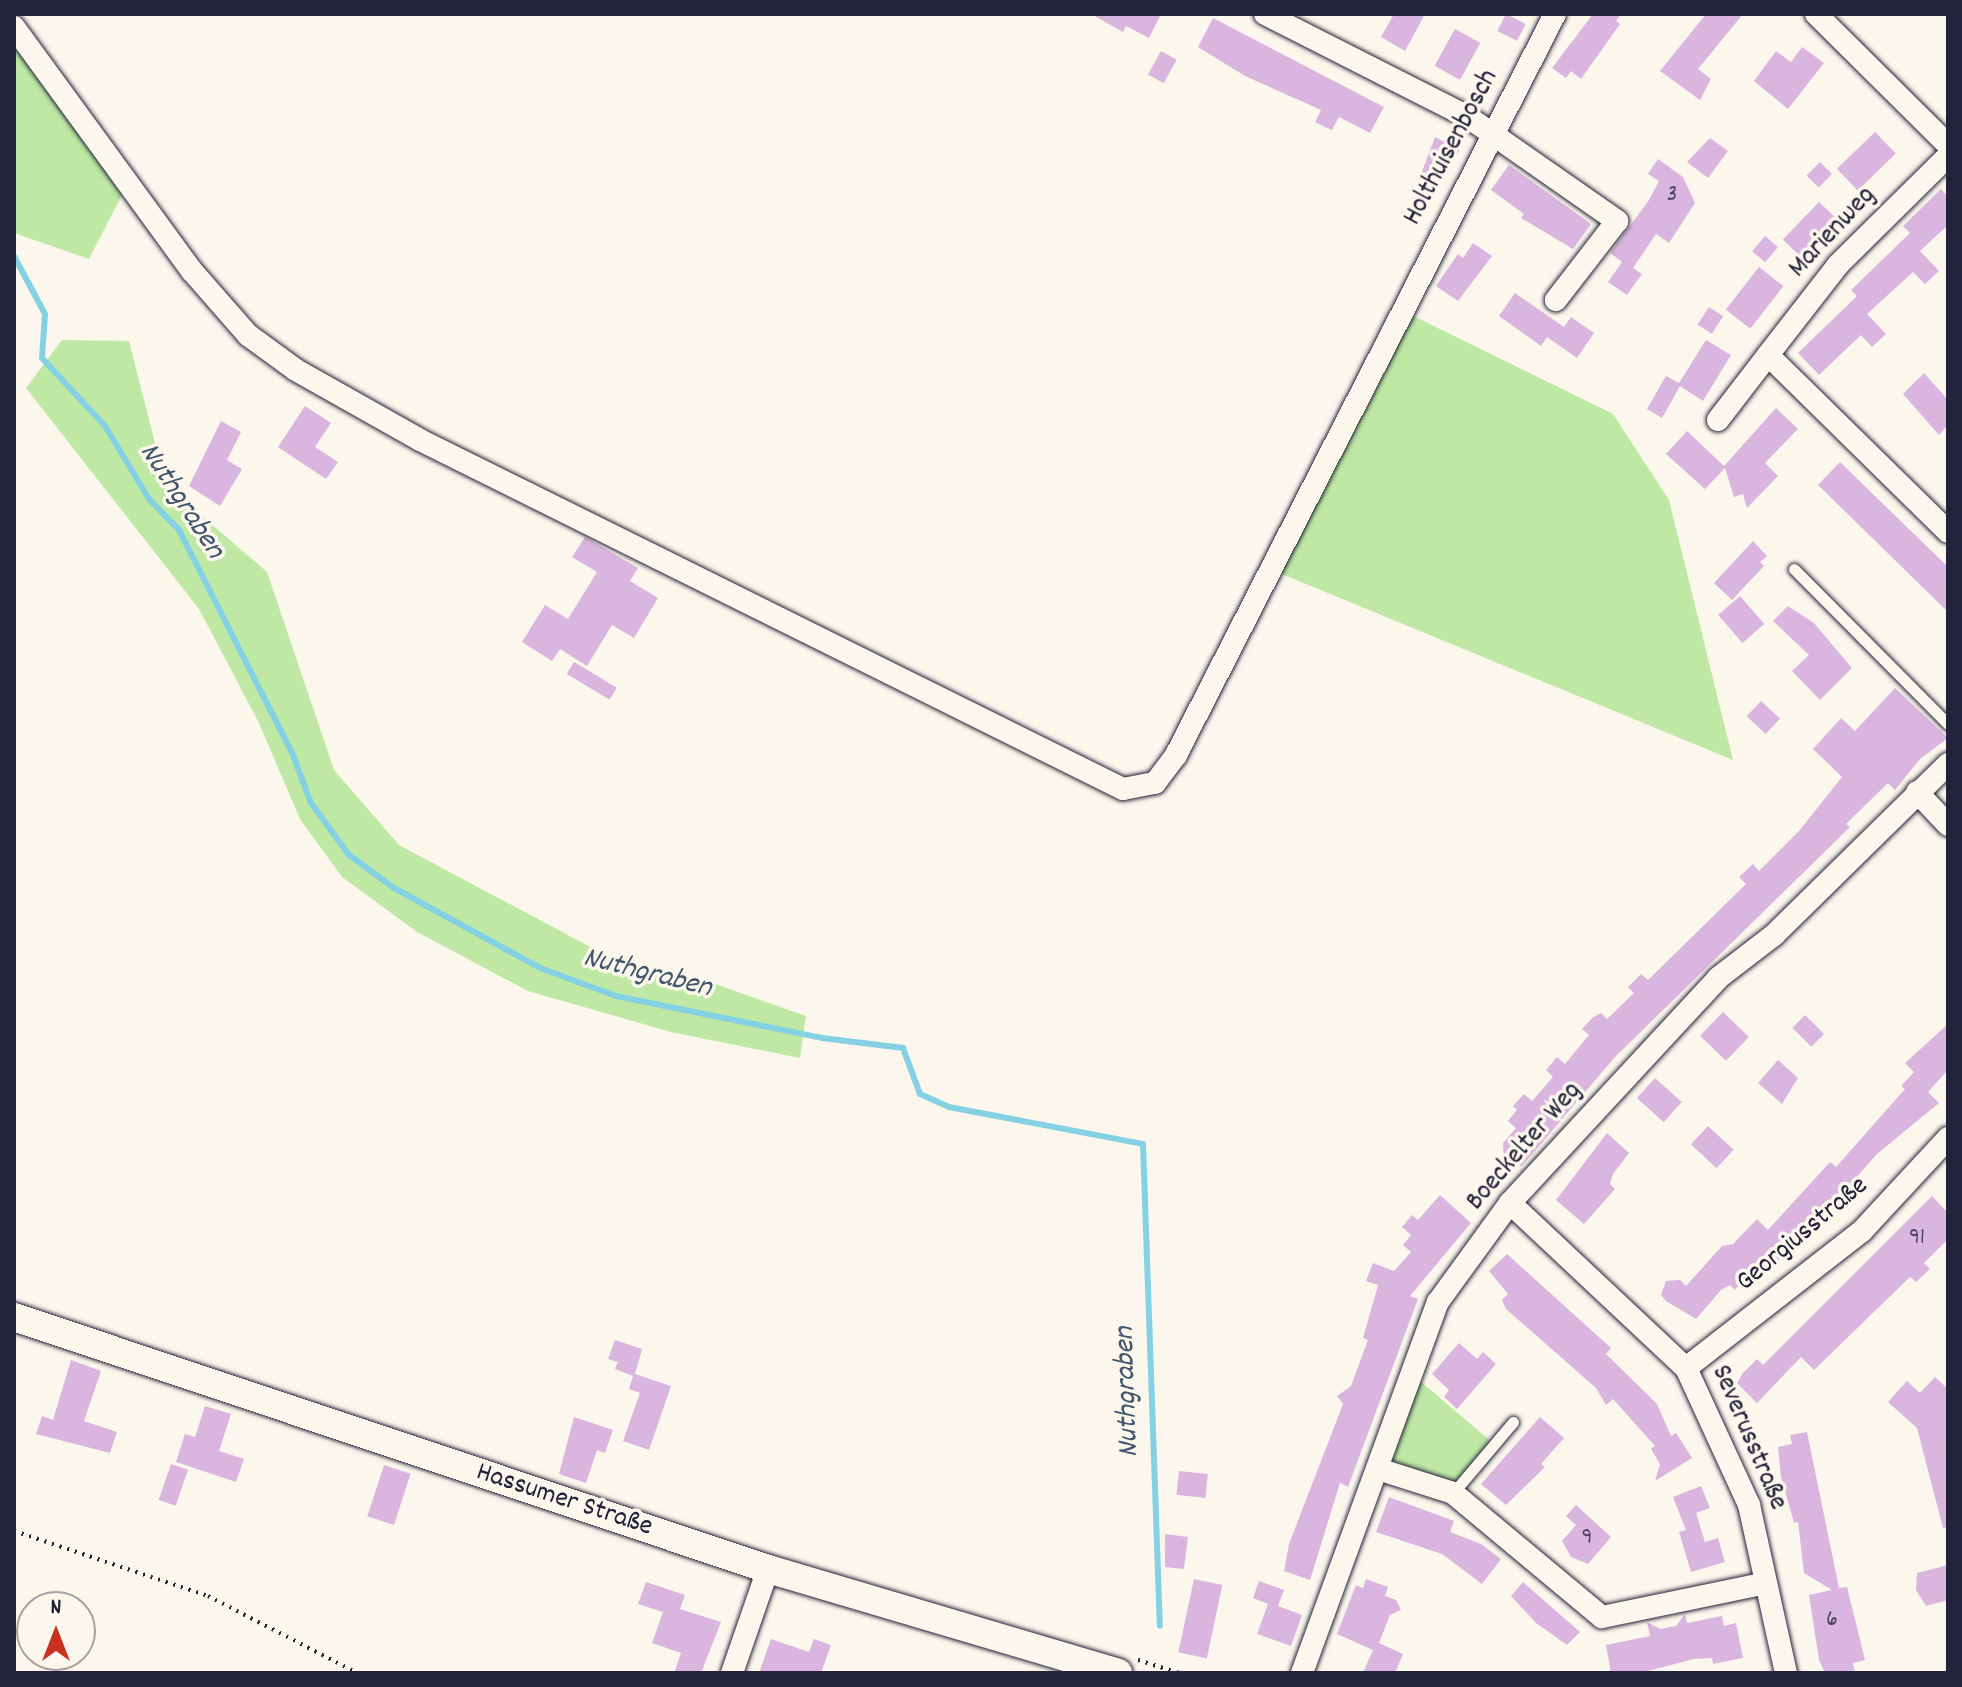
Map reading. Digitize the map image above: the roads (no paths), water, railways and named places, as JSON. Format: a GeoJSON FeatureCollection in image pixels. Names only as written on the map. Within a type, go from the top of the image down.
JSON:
{"type":"FeatureCollection","features":[{"type":"Feature","properties":{"kind":"street"},"geometry":{"type":"LineString","coordinates":[[1265,14],[1468,117],[1617,221],[1556,300]]}},
{"type":"Feature","properties":{"kind":"street","name":"Holthuisenbosch"},"geometry":{"type":"LineString","coordinates":[[14,27],[192,271],[248,335],[296,370],[420,440],[1123,789],[1155,783],[1176,755],[1401,310],[1495,138],[1555,14]]}},
{"type":"Feature","properties":{"kind":"street"},"geometry":{"type":"LineString","coordinates":[[1816,14],[1948,145]]}},
{"type":"Feature","properties":{"kind":"street","name":"Marienweg"},"geometry":{"type":"LineString","coordinates":[[1718,420],[1838,265],[1948,156]]}},
{"type":"Feature","properties":{"kind":"street"},"geometry":{"type":"LineString","coordinates":[[1768,355],[1948,532]]}},
{"type":"Feature","properties":{"kind":"street","name":"Boeckelter Weg"},"geometry":{"type":"LineString","coordinates":[[1302,1673],[1438,1302],[1510,1203],[1718,978],[1774,935],[1948,764]]}},
{"type":"Feature","properties":{"kind":"street"},"geometry":{"type":"LineString","coordinates":[[1917,792],[1948,825]]}},
{"type":"Feature","properties":{"kind":"street","name":"Georgiusstraße"},"geometry":{"type":"LineString","coordinates":[[1686,1368],[1940,1167],[1948,1138]]}},
{"type":"Feature","properties":{"kind":"street","name":"Severusstraße"},"geometry":{"type":"LineString","coordinates":[[1510,1203],[1686,1368],[1749,1505],[1786,1673]]}},
{"type":"Feature","properties":{"kind":"street","name":"Hassumer Straße"},"geometry":{"type":"LineString","coordinates":[[14,1317],[768,1569],[1118,1673]]}},
{"type":"Feature","properties":{"kind":"street"},"geometry":{"type":"LineString","coordinates":[[1378,1469],[1453,1493],[1602,1617],[1766,1583]]}},
{"type":"Feature","properties":{"kind":"street"},"geometry":{"type":"LineString","coordinates":[[732,1673],[768,1569]]}},
{"type":"Feature","properties":{"kind":"lane"},"geometry":{"type":"LineString","coordinates":[[1794,569],[1948,724]]}},
{"type":"Feature","properties":{"kind":"lane"},"geometry":{"type":"LineString","coordinates":[[1453,1493],[1513,1422]]}},
{"type":"Feature","properties":{"kind":"waterway","name":"Nuthgraben"},"geometry":{"type":"LineString","coordinates":[[14,256],[45,314],[42,358],[105,426],[149,499],[179,530],[293,755],[311,803],[349,855],[394,888],[540,968],[616,996],[822,1038],[903,1048],[920,1094],[949,1107],[1143,1144],[1160,1626]]}}]}
